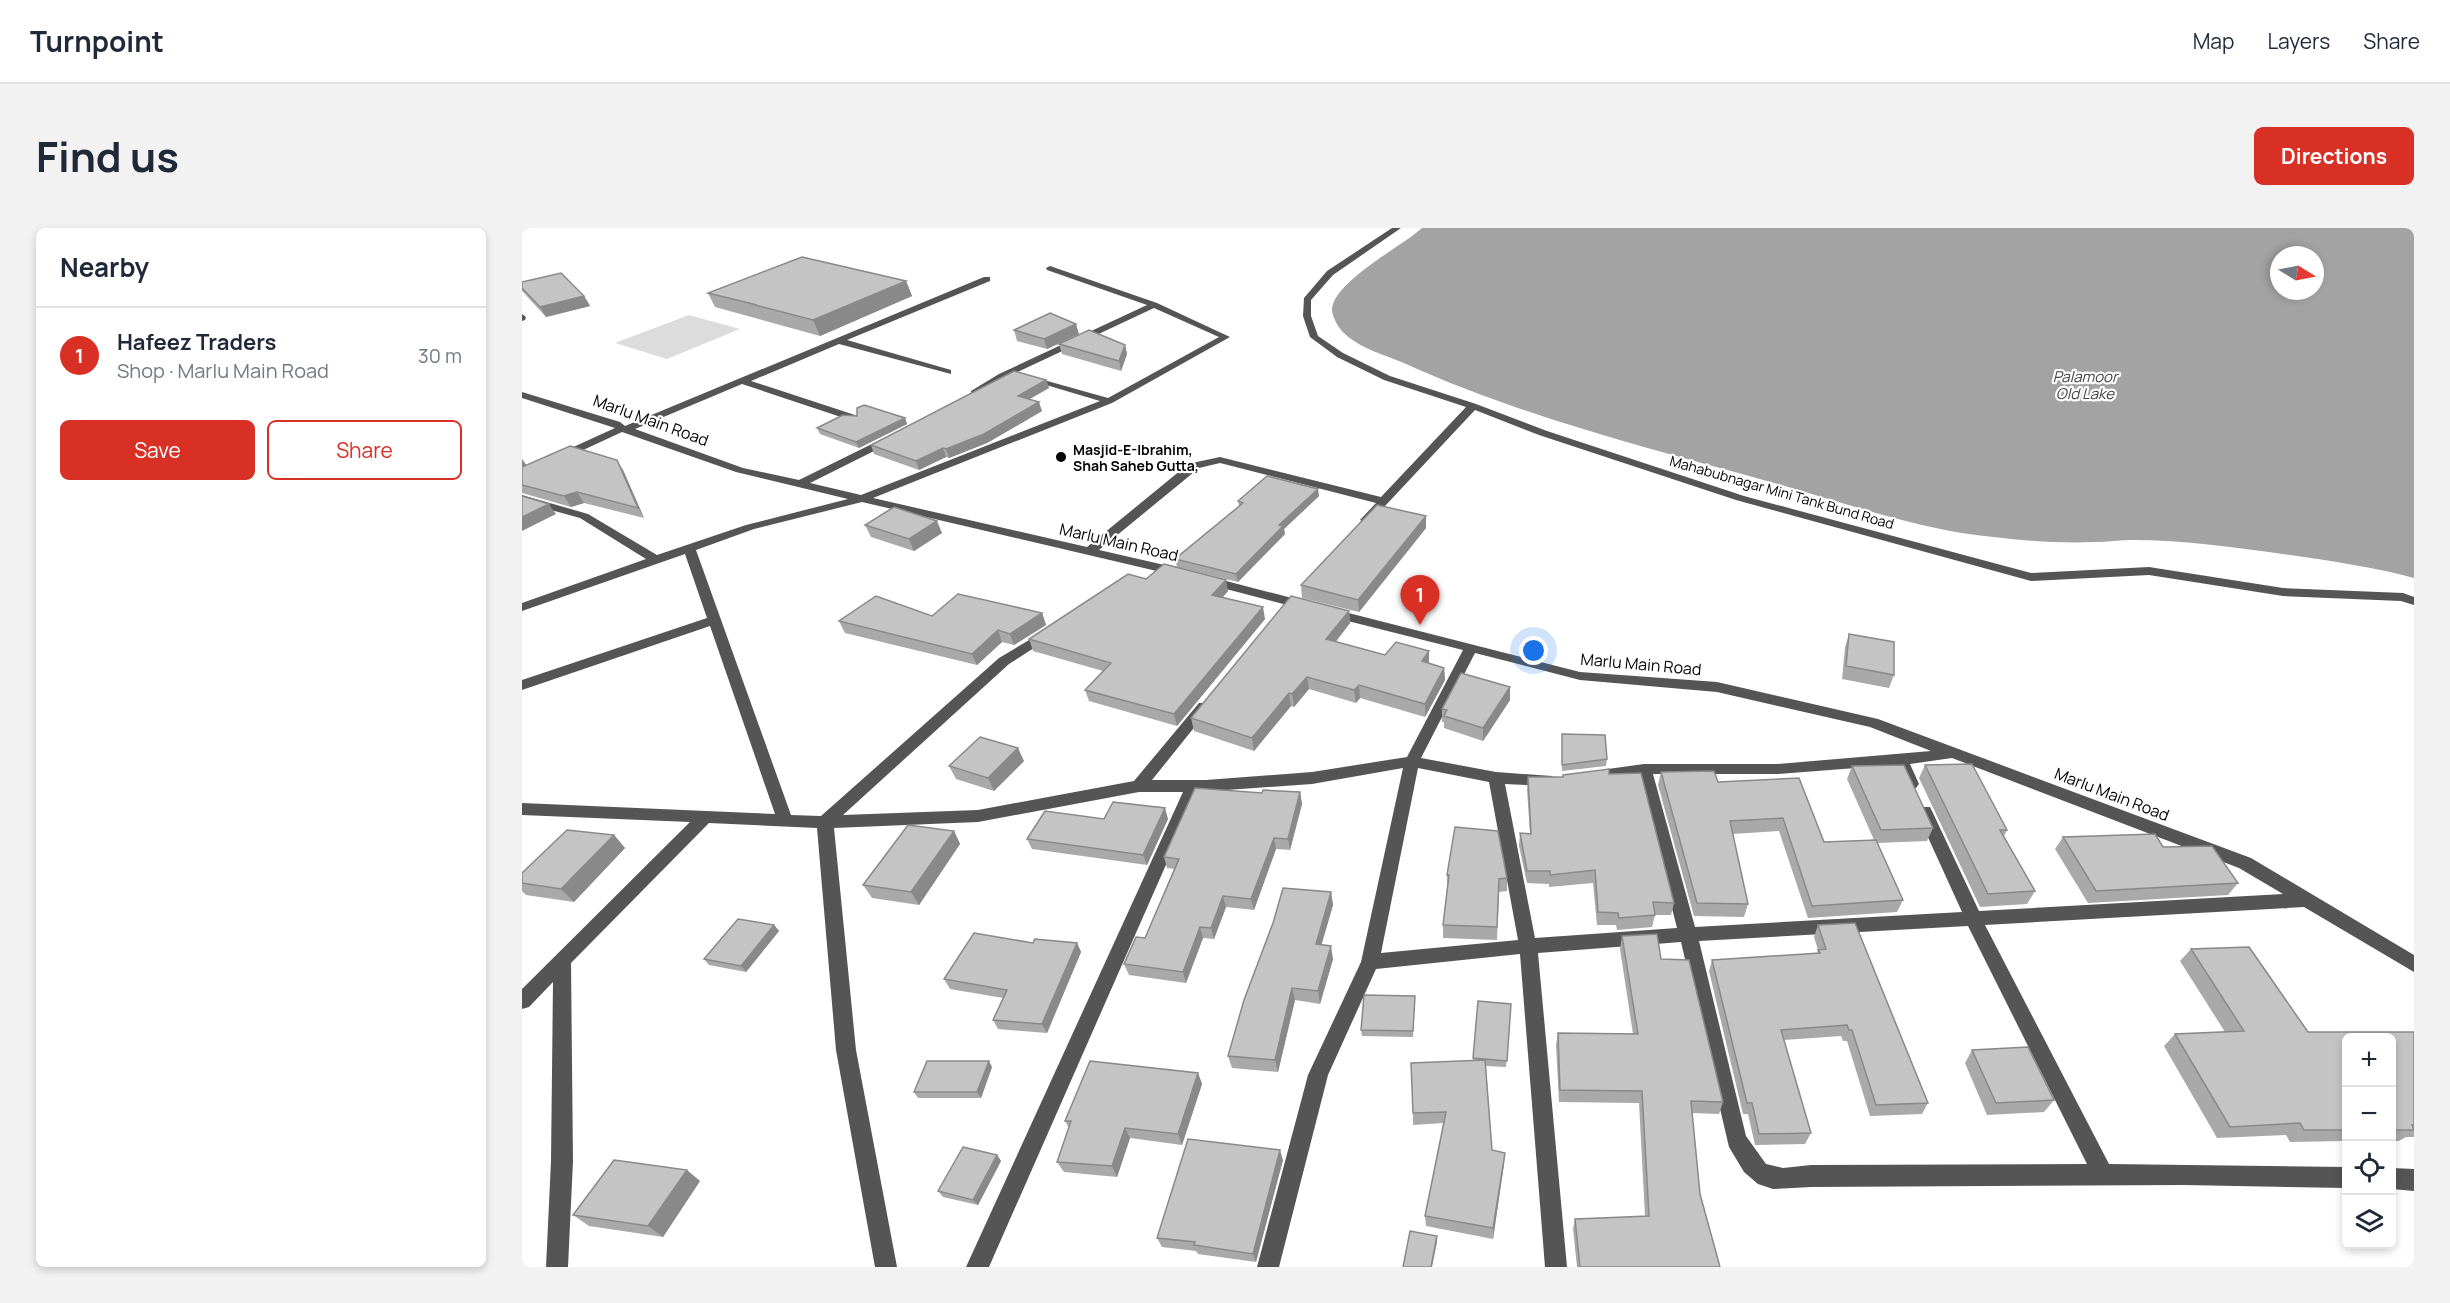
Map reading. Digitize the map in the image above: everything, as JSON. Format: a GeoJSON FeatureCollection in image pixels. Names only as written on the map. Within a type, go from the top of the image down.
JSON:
{"type":"FeatureCollection","features":[{"type":"Feature","properties":{"kind":"street","name":"Mahabubnagar Mini Tank Bund Road"},"geometry":{"type":"LineString","coordinates":[[1397,228],[1330,273],[1307,300],[1307,316],[1314,337],[1340,355],[1387,378],[1473,406],[1543,433],[1740,498],[2031,577],[2150,571],[2283,592],[2403,597],[2414,601]]}},
{"type":"Feature","properties":{"kind":"street"},"geometry":{"type":"LineString","coordinates":[[522,607],[750,527],[860,499],[1108,400],[1226,337],[1154,305],[1050,268]]}},
{"type":"Feature","properties":{"kind":"street"},"geometry":{"type":"LineString","coordinates":[[552,461],[987,279]]}},
{"type":"Feature","properties":{"kind":"street"},"geometry":{"type":"LineString","coordinates":[[965,398],[1011,372],[1154,305]]}},
{"type":"Feature","properties":{"kind":"street"},"geometry":{"type":"LineString","coordinates":[[839,341],[948,372]]}},
{"type":"Feature","properties":{"kind":"street"},"geometry":{"type":"LineString","coordinates":[[1011,372],[1108,400]]}},
{"type":"Feature","properties":{"kind":"street"},"geometry":{"type":"LineString","coordinates":[[742,381],[854,418]]}},
{"type":"Feature","properties":{"kind":"street","name":"Marlu Main Road"},"geometry":{"type":"LineString","coordinates":[[522,395],[616,424],[624,429],[740,470],[1293,597],[1471,648],[1580,676],[1717,687],[1874,723],[2245,863],[2414,964]]}},
{"type":"Feature","properties":{"kind":"street"},"geometry":{"type":"LineString","coordinates":[[1360,526],[1473,406]]}},
{"type":"Feature","properties":{"kind":"street"},"geometry":{"type":"LineString","coordinates":[[800,484],[896,436]]}},
{"type":"Feature","properties":{"kind":"street"},"geometry":{"type":"LineString","coordinates":[[1090,551],[1185,472],[1210,461],[1220,460],[1383,501]]}},
{"type":"Feature","properties":{"kind":"street"},"geometry":{"type":"LineString","coordinates":[[522,498],[584,516],[656,560]]}},
{"type":"Feature","properties":{"kind":"street"},"geometry":{"type":"LineString","coordinates":[[689,548],[785,820]]}},
{"type":"Feature","properties":{"kind":"street"},"geometry":{"type":"LineString","coordinates":[[1131,578],[1150,565]]}},
{"type":"Feature","properties":{"kind":"street"},"geometry":{"type":"LineString","coordinates":[[1274,620],[1293,597]]}},
{"type":"Feature","properties":{"kind":"street"},"geometry":{"type":"LineString","coordinates":[[522,599],[540,601]]}},
{"type":"Feature","properties":{"kind":"street"},"geometry":{"type":"LineString","coordinates":[[522,685],[714,620]]}},
{"type":"Feature","properties":{"kind":"street"},"geometry":{"type":"LineString","coordinates":[[825,822],[1004,661],[1062,623]]}},
{"type":"Feature","properties":{"kind":"street"},"geometry":{"type":"LineString","coordinates":[[1268,1267],[1318,1075],[1370,962],[1412,761],[1471,648]]}},
{"type":"Feature","properties":{"kind":"street"},"geometry":{"type":"LineString","coordinates":[[1139,786],[1214,694]]}},
{"type":"Feature","properties":{"kind":"street"},"geometry":{"type":"LineString","coordinates":[[522,809],[825,822],[978,816],[1139,786],[1193,786],[1312,778],[1412,761],[1496,778],[1574,778],[1644,770],[1778,769],[1846,765],[1954,753]]}},
{"type":"Feature","properties":{"kind":"street"},"geometry":{"type":"LineString","coordinates":[[1900,759],[1973,918],[2103,1174]]}},
{"type":"Feature","properties":{"kind":"street"},"geometry":{"type":"LineString","coordinates":[[1644,770],[1688,934],[1736,1140],[1752,1168],[1772,1180],[1811,1176],[2103,1174],[2342,1178]]}},
{"type":"Feature","properties":{"kind":"street"},"geometry":{"type":"LineString","coordinates":[[1496,778],[1528,946],[1556,1267]]}},
{"type":"Feature","properties":{"kind":"street"},"geometry":{"type":"LineString","coordinates":[[977,1267],[1193,786]]}},
{"type":"Feature","properties":{"kind":"street"},"geometry":{"type":"LineString","coordinates":[[522,1001],[705,817]]}},
{"type":"Feature","properties":{"kind":"street"},"geometry":{"type":"LineString","coordinates":[[825,822],[846,1050],[886,1267]]}},
{"type":"Feature","properties":{"kind":"street"},"geometry":{"type":"LineString","coordinates":[[1370,962],[1528,946],[1688,934],[2306,900]]}},
{"type":"Feature","properties":{"kind":"street"},"geometry":{"type":"LineString","coordinates":[[557,1267],[562,1161],[562,962]]}},
{"type":"Feature","properties":{"kind":"street"},"geometry":{"type":"LineString","coordinates":[[2396,1179],[2414,1180]]}},
{"type":"Feature","properties":{"kind":"shaded area"},"geometry":{"type":"Polygon","coordinates":[[[689,315],[740,329],[667,359],[615,343],[689,315]]]}},
{"type":"Feature","properties":{"kind":"water","name":"Palamoor Old Lake"},"geometry":{"type":"Polygon","coordinates":[[[1422,228],[2414,228],[2414,578],[2337,562],[2192,543],[2152,540],[2045,542],[1962,533],[1888,516],[1629,443],[1539,415],[1450,383],[1350,339],[1340,329],[1332,311],[1335,300],[1343,289],[1369,266],[1422,228]]]}},
{"type":"Feature","properties":{"kind":"building"},"geometry":{"type":"Polygon","coordinates":[[[802,257],[906,281],[813,320],[708,293],[802,257]]]}},
{"type":"Feature","properties":{"kind":"building"},"geometry":{"type":"Polygon","coordinates":[[[561,273],[584,296],[540,307],[522,288],[522,282],[561,273]]]}},
{"type":"Feature","properties":{"kind":"building"},"geometry":{"type":"Polygon","coordinates":[[[1050,313],[1076,324],[1044,339],[1014,330],[1050,313]]]}},
{"type":"Feature","properties":{"kind":"building"},"geometry":{"type":"Polygon","coordinates":[[[1089,330],[1125,345],[1119,361],[1059,344],[1089,330]]]}},
{"type":"Feature","properties":{"kind":"building"},"geometry":{"type":"Polygon","coordinates":[[[1014,371],[1046,380],[1018,396],[1039,402],[984,434],[946,449],[943,448],[916,461],[871,445],[1014,371]]]}},
{"type":"Feature","properties":{"kind":"building"},"geometry":{"type":"Polygon","coordinates":[[[864,405],[905,418],[856,442],[817,428],[843,415],[857,416],[857,408],[864,405]]]}},
{"type":"Feature","properties":{"kind":"building"},"geometry":{"type":"Polygon","coordinates":[[[570,446],[617,460],[638,508],[577,492],[564,496],[522,485],[522,467],[570,446]]]}},
{"type":"Feature","properties":{"kind":"building"},"geometry":{"type":"Polygon","coordinates":[[[1267,476],[1318,489],[1279,525],[1283,526],[1236,574],[1175,559],[1243,503],[1238,501],[1267,476]]]}},
{"type":"Feature","properties":{"kind":"building"},"geometry":{"type":"Polygon","coordinates":[[[522,496],[549,504],[522,517],[522,496]]]}},
{"type":"Feature","properties":{"kind":"building"},"geometry":{"type":"Polygon","coordinates":[[[1377,505],[1426,516],[1358,600],[1301,585],[1377,505]]]}},
{"type":"Feature","properties":{"kind":"building"},"geometry":{"type":"Polygon","coordinates":[[[894,507],[937,521],[909,539],[865,525],[894,507]]]}},
{"type":"Feature","properties":{"kind":"building"},"geometry":{"type":"Polygon","coordinates":[[[1164,564],[1226,580],[1212,595],[1263,607],[1174,714],[1085,690],[1111,663],[1029,639],[1128,574],[1146,579],[1164,564]]]}},
{"type":"Feature","properties":{"kind":"building"},"geometry":{"type":"Polygon","coordinates":[[[958,594],[1042,613],[1010,634],[998,630],[972,654],[839,621],[876,596],[932,616],[958,594]]]}},
{"type":"Feature","properties":{"kind":"building"},"geometry":{"type":"Polygon","coordinates":[[[1291,596],[1349,611],[1326,639],[1385,655],[1396,642],[1429,651],[1422,661],[1444,668],[1425,704],[1359,685],[1354,690],[1307,677],[1292,694],[1289,693],[1252,738],[1191,718],[1291,596]]]}},
{"type":"Feature","properties":{"kind":"building"},"geometry":{"type":"Polygon","coordinates":[[[1849,634],[1894,642],[1894,675],[1846,666],[1849,634]]]}},
{"type":"Feature","properties":{"kind":"building"},"geometry":{"type":"Polygon","coordinates":[[[1461,673],[1510,687],[1483,728],[1444,716],[1447,710],[1442,709],[1461,673]]]}},
{"type":"Feature","properties":{"kind":"building"},"geometry":{"type":"Polygon","coordinates":[[[1562,734],[1605,735],[1607,759],[1562,765],[1562,734]]]}},
{"type":"Feature","properties":{"kind":"building"},"geometry":{"type":"Polygon","coordinates":[[[980,737],[1018,748],[988,778],[949,766],[980,737]]]}},
{"type":"Feature","properties":{"kind":"building"},"geometry":{"type":"Polygon","coordinates":[[[1972,764],[2007,830],[2000,830],[2035,891],[1988,894],[1925,765],[1972,764]]]}},
{"type":"Feature","properties":{"kind":"building"},"geometry":{"type":"Polygon","coordinates":[[[1904,765],[1933,828],[1881,830],[1852,766],[1904,765]]]}},
{"type":"Feature","properties":{"kind":"building"},"geometry":{"type":"Polygon","coordinates":[[[1609,769],[1609,774],[1641,773],[1674,903],[1653,902],[1655,915],[1619,918],[1618,913],[1598,912],[1595,870],[1550,875],[1550,871],[1527,871],[1520,833],[1531,834],[1528,777],[1563,777],[1563,775],[1609,769]]]}},
{"type":"Feature","properties":{"kind":"building"},"geometry":{"type":"Polygon","coordinates":[[[1714,771],[1718,782],[1799,778],[1824,842],[1876,840],[1903,900],[1812,906],[1783,818],[1730,821],[1748,904],[1697,903],[1661,772],[1714,771]]]}},
{"type":"Feature","properties":{"kind":"building"},"geometry":{"type":"Polygon","coordinates":[[[1195,788],[1262,793],[1263,790],[1300,792],[1288,839],[1274,838],[1251,899],[1223,896],[1211,928],[1200,927],[1183,972],[1124,964],[1136,937],[1145,938],[1179,859],[1164,857],[1195,788]]]}},
{"type":"Feature","properties":{"kind":"building"},"geometry":{"type":"Polygon","coordinates":[[[1113,802],[1165,808],[1143,855],[1027,839],[1045,811],[1104,819],[1113,802]]]}},
{"type":"Feature","properties":{"kind":"building"},"geometry":{"type":"Polygon","coordinates":[[[908,825],[954,831],[911,892],[863,885],[908,825]]]}},
{"type":"Feature","properties":{"kind":"building"},"geometry":{"type":"Polygon","coordinates":[[[1455,827],[1498,831],[1507,878],[1499,879],[1497,927],[1443,925],[1449,875],[1447,875],[1455,827]]]}},
{"type":"Feature","properties":{"kind":"building"},"geometry":{"type":"Polygon","coordinates":[[[567,830],[614,835],[561,889],[522,883],[522,873],[567,830]]]}},
{"type":"Feature","properties":{"kind":"building"},"geometry":{"type":"Polygon","coordinates":[[[2155,834],[2163,847],[2212,846],[2238,883],[2096,891],[2063,837],[2155,834]]]}},
{"type":"Feature","properties":{"kind":"building"},"geometry":{"type":"Polygon","coordinates":[[[1283,888],[1331,892],[1316,944],[1331,946],[1318,991],[1292,988],[1275,1060],[1228,1056],[1244,1000],[1273,923],[1283,888]]]}},
{"type":"Feature","properties":{"kind":"building"},"geometry":{"type":"Polygon","coordinates":[[[738,919],[774,925],[741,966],[704,959],[738,919]]]}},
{"type":"Feature","properties":{"kind":"building"},"geometry":{"type":"Polygon","coordinates":[[[1855,923],[1928,1103],[1876,1105],[1852,1030],[1849,1030],[1847,1025],[1781,1030],[1811,1133],[1759,1134],[1752,1103],[1747,1103],[1712,960],[1820,953],[1818,950],[1826,949],[1818,925],[1855,923]]]}},
{"type":"Feature","properties":{"kind":"building"},"geometry":{"type":"Polygon","coordinates":[[[974,933],[1033,943],[1035,939],[1077,943],[1042,1024],[993,1020],[1007,990],[944,979],[974,933]]]}},
{"type":"Feature","properties":{"kind":"building"},"geometry":{"type":"Polygon","coordinates":[[[1657,934],[1661,959],[1689,960],[1723,1102],[1691,1101],[1700,1194],[1720,1267],[1580,1267],[1575,1219],[1649,1216],[1642,1091],[1560,1090],[1558,1033],[1638,1034],[1622,936],[1657,934]]]}},
{"type":"Feature","properties":{"kind":"building"},"geometry":{"type":"Polygon","coordinates":[[[2249,947],[2308,1032],[2414,1032],[2414,1125],[2412,1125],[2414,1130],[2396,1130],[2396,1033],[2342,1033],[2342,1130],[2304,1130],[2300,1123],[2230,1127],[2175,1034],[2244,1031],[2191,949],[2249,947]]]}},
{"type":"Feature","properties":{"kind":"building"},"geometry":{"type":"Polygon","coordinates":[[[1364,995],[1415,996],[1413,1031],[1361,1030],[1364,995]]]}},
{"type":"Feature","properties":{"kind":"building"},"geometry":{"type":"Polygon","coordinates":[[[1478,1001],[1511,1004],[1507,1061],[1473,1058],[1478,1001]]]}},
{"type":"Feature","properties":{"kind":"building"},"geometry":{"type":"Polygon","coordinates":[[[2028,1047],[2054,1100],[1996,1103],[1972,1050],[2028,1047]]]}},
{"type":"Feature","properties":{"kind":"building"},"geometry":{"type":"Polygon","coordinates":[[[1485,1060],[1492,1150],[1505,1153],[1493,1228],[1425,1216],[1446,1112],[1413,1113],[1411,1063],[1485,1060]]]}},
{"type":"Feature","properties":{"kind":"building"},"geometry":{"type":"Polygon","coordinates":[[[927,1061],[989,1061],[977,1092],[914,1092],[927,1061]]]}},
{"type":"Feature","properties":{"kind":"building"},"geometry":{"type":"Polygon","coordinates":[[[1090,1061],[1198,1073],[1178,1134],[1125,1128],[1112,1166],[1057,1162],[1071,1121],[1065,1121],[1090,1061]]]}},
{"type":"Feature","properties":{"kind":"building"},"geometry":{"type":"Polygon","coordinates":[[[1188,1139],[1280,1150],[1253,1254],[1194,1245],[1195,1242],[1157,1238],[1188,1139]]]}},
{"type":"Feature","properties":{"kind":"building"},"geometry":{"type":"Polygon","coordinates":[[[963,1147],[997,1155],[973,1200],[938,1191],[963,1147]]]}},
{"type":"Feature","properties":{"kind":"building"},"geometry":{"type":"Polygon","coordinates":[[[614,1160],[687,1170],[648,1226],[573,1215],[614,1160]]]}},
{"type":"Feature","properties":{"kind":"building"},"geometry":{"type":"Polygon","coordinates":[[[1410,1231],[1437,1236],[1431,1267],[1403,1267],[1410,1231]]]}},
{"type":"Feature","properties":{"kind":"place","name":"Masjid-E-Ibrahim, Shah Saheb Gutta,"},"geometry":{"type":"Point","coordinates":[1061,457]}},
{"type":"Feature","properties":{"kind":"place","name":"Hafeez Traders"},"geometry":{"type":"Point","coordinates":[1420,625]}}]}
